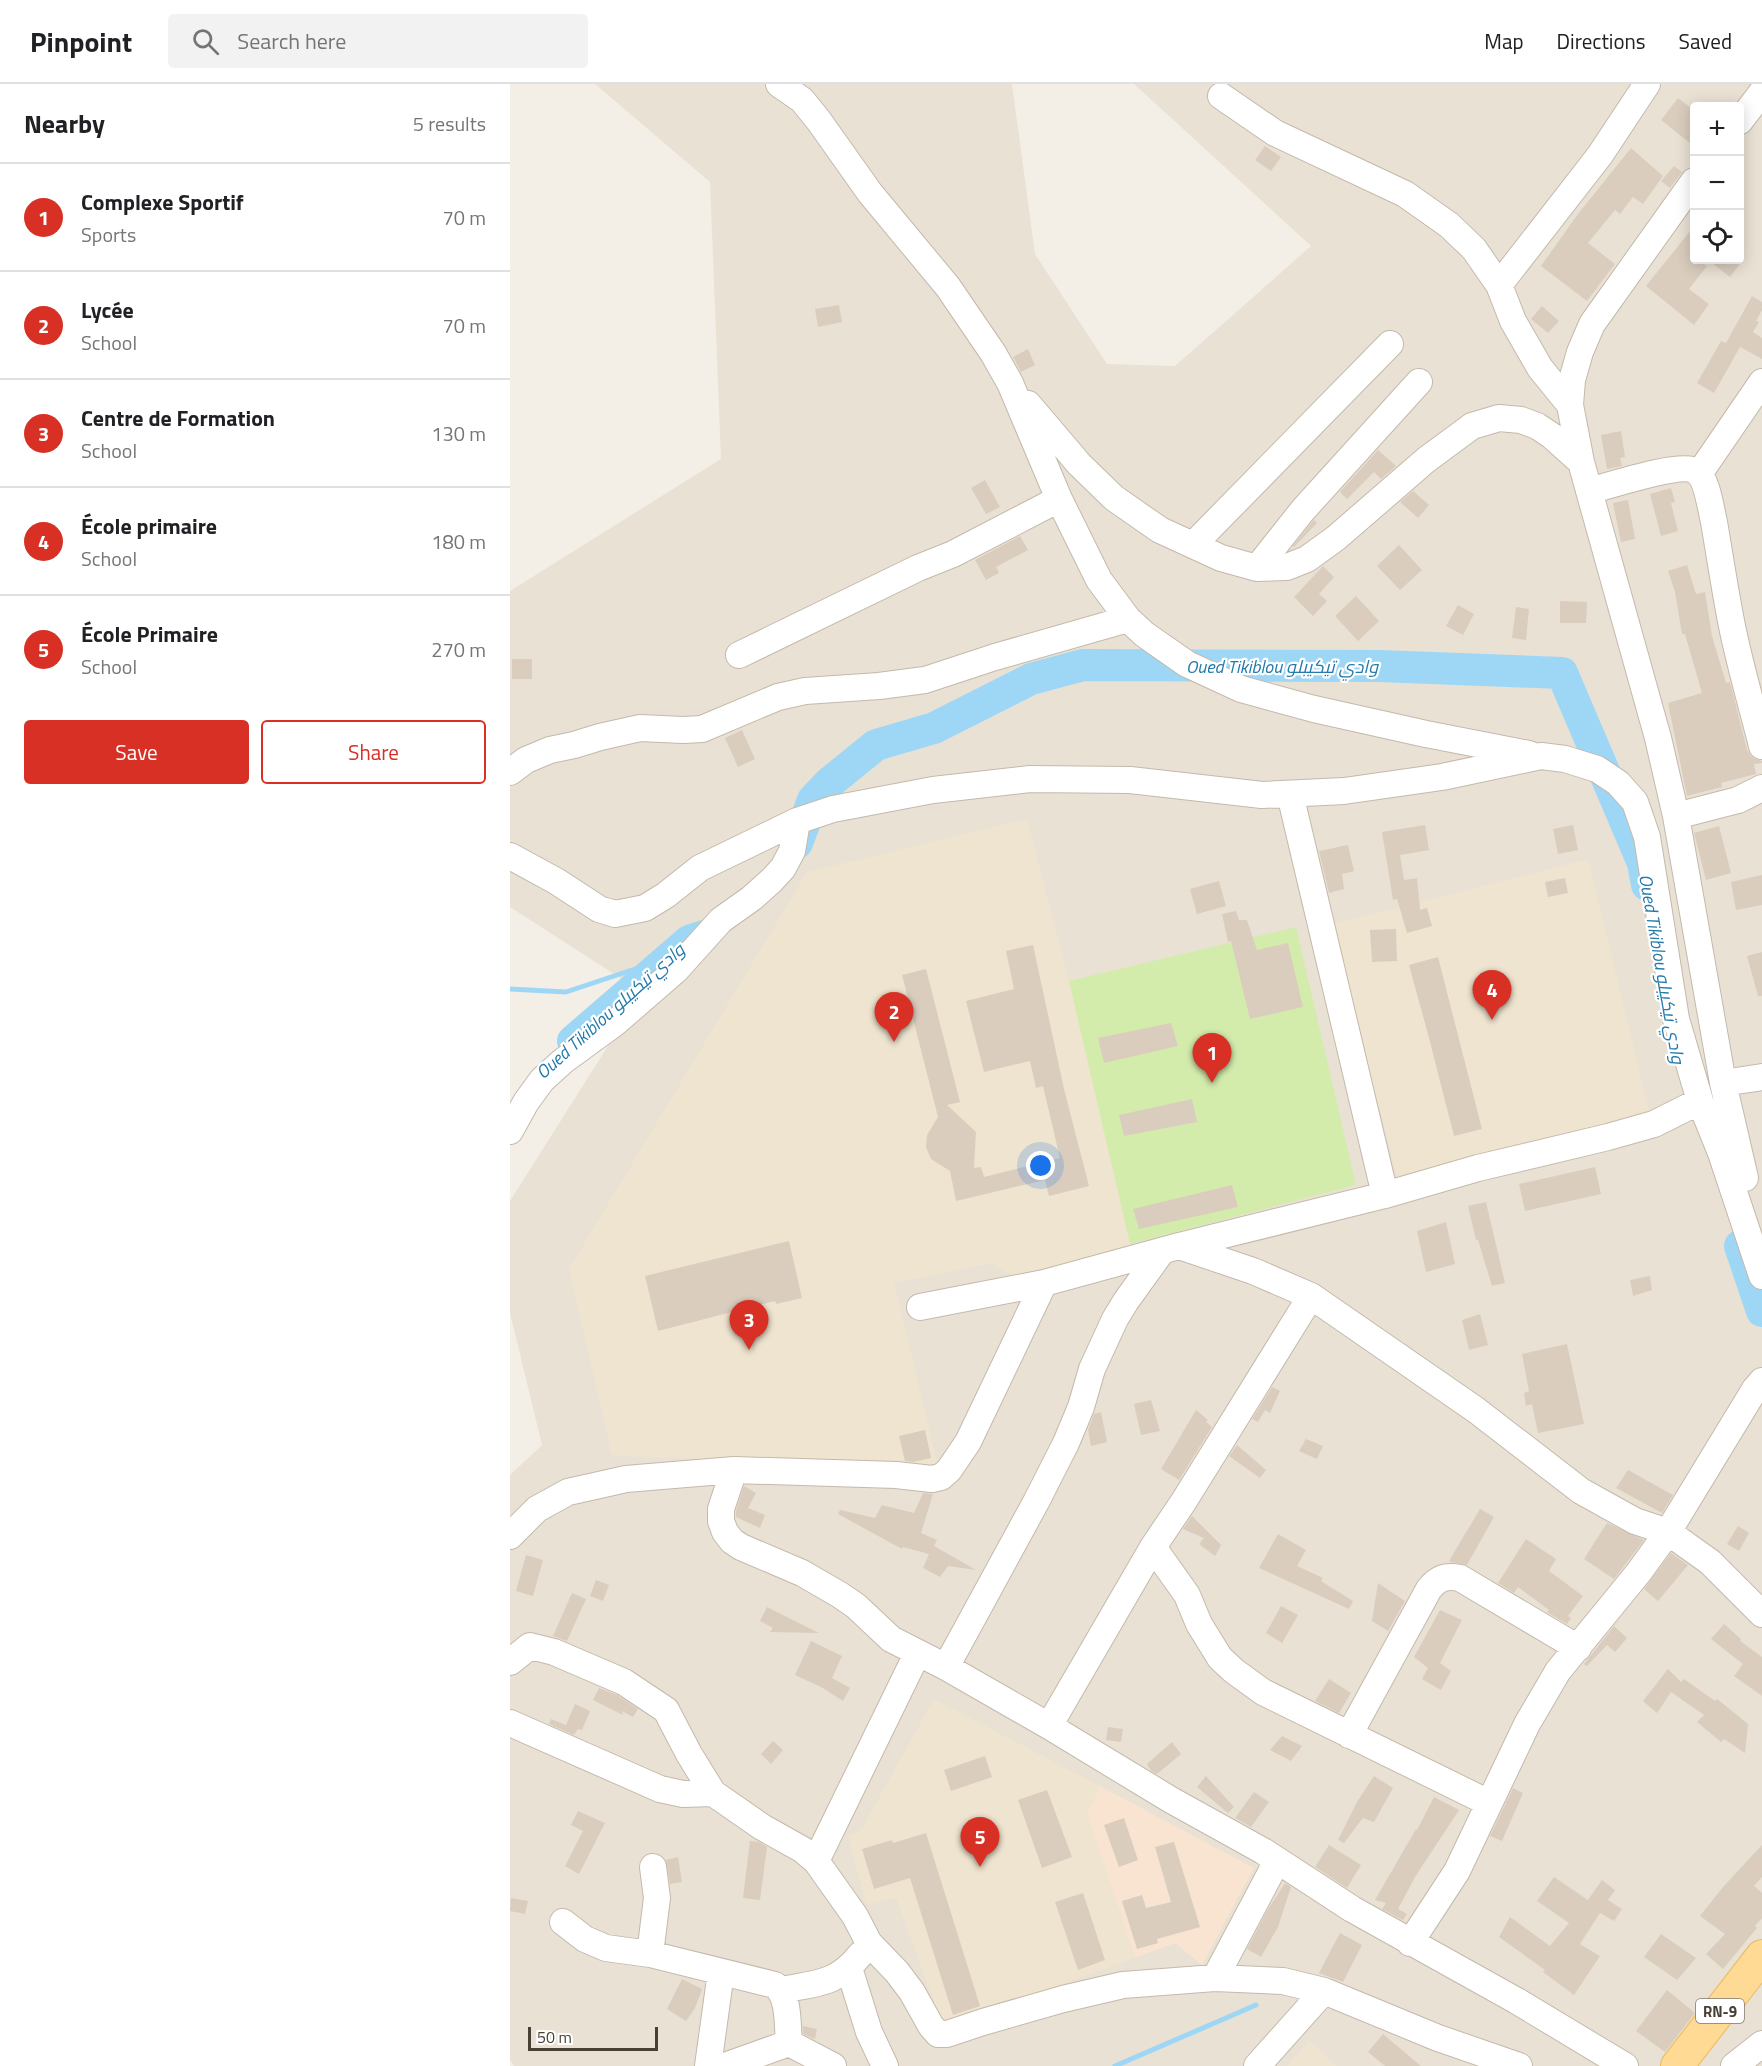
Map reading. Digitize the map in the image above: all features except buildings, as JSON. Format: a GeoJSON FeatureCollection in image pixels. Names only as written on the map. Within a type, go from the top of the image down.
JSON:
{"type":"FeatureCollection","features":[{"type":"Feature","properties":{"kind":"main road","name":"RN-9"},"geometry":{"type":"LineString","coordinates":[[1677,2066],[1762,1956]]}},
{"type":"Feature","properties":{"kind":"main road","name":"RN-9"},"geometry":{"type":"LineString","coordinates":[[1704,2066],[1762,1990]]}},
{"type":"Feature","properties":{"kind":"street"},"geometry":{"type":"LineString","coordinates":[[779,84],[802,100],[870,193],[948,286],[993,353],[1010,383],[1059,499],[1099,580],[1128,619],[1144,634],[1187,664],[1241,690],[1415,732],[1566,759],[1597,769],[1618,783],[1635,802],[1647,837],[1676,1019],[1701,1101],[1762,1276]]}},
{"type":"Feature","properties":{"kind":"street"},"geometry":{"type":"LineString","coordinates":[[1499,285],[1600,156],[1647,84]]}},
{"type":"Feature","properties":{"kind":"street"},"geometry":{"type":"LineString","coordinates":[[1744,116],[1762,92]]}},
{"type":"Feature","properties":{"kind":"street"},"geometry":{"type":"LineString","coordinates":[[1221,96],[1275,133],[1405,194],[1449,225],[1474,249],[1499,285],[1513,321],[1540,368],[1570,405]]}},
{"type":"Feature","properties":{"kind":"street"},"geometry":{"type":"LineString","coordinates":[[1690,188],[1592,324],[1580,352],[1572,380],[1570,405],[1581,462],[1655,727],[1676,816],[1723,1083],[1754,1218],[1762,1235]]}},
{"type":"Feature","properties":{"kind":"street"},"geometry":{"type":"LineString","coordinates":[[1193,545],[1390,344]]}},
{"type":"Feature","properties":{"kind":"street"},"geometry":{"type":"LineString","coordinates":[[1257,568],[1303,510],[1419,382]]}},
{"type":"Feature","properties":{"kind":"street"},"geometry":{"type":"LineString","coordinates":[[1699,474],[1762,382]]}},
{"type":"Feature","properties":{"kind":"street"},"geometry":{"type":"LineString","coordinates":[[1010,383],[1079,464],[1114,498],[1160,530],[1221,558],[1257,568],[1287,567],[1307,559],[1336,538],[1426,460],[1472,426],[1499,418],[1521,420],[1537,426],[1552,436],[1581,462]]}},
{"type":"Feature","properties":{"kind":"street"},"geometry":{"type":"LineString","coordinates":[[1589,491],[1685,468],[1692,469],[1699,474],[1704,482],[1711,509],[1732,627],[1762,746]]}},
{"type":"Feature","properties":{"kind":"street"},"geometry":{"type":"LineString","coordinates":[[739,655],[918,568],[952,554],[1059,499]]}},
{"type":"Feature","properties":{"kind":"street"},"geometry":{"type":"LineString","coordinates":[[510,772],[526,760],[550,750],[600,736],[640,728],[702,729],[778,697],[805,691],[925,680],[995,657],[1128,619]]}},
{"type":"Feature","properties":{"kind":"street"},"geometry":{"type":"LineString","coordinates":[[510,856],[556,880],[599,909],[615,914],[645,908],[666,896],[700,868],[797,821],[833,808],[922,792],[1030,779],[1130,780],[1262,795],[1344,791],[1442,777],[1541,756]]}},
{"type":"Feature","properties":{"kind":"street"},"geometry":{"type":"LineString","coordinates":[[1676,816],[1738,800],[1762,788]]}},
{"type":"Feature","properties":{"kind":"street"},"geometry":{"type":"LineString","coordinates":[[1290,794],[1385,1196]]}},
{"type":"Feature","properties":{"kind":"street"},"geometry":{"type":"LineString","coordinates":[[510,1131],[526,1102],[542,1080],[562,1061],[615,1023],[676,970],[722,920],[772,880],[783,868],[792,851],[797,821]]}},
{"type":"Feature","properties":{"kind":"street"},"geometry":{"type":"LineString","coordinates":[[1723,1083],[1762,1077]]}},
{"type":"Feature","properties":{"kind":"street"},"geometry":{"type":"LineString","coordinates":[[920,1307],[1044,1283],[1170,1248],[1385,1196],[1478,1168],[1654,1124],[1701,1101]]}},
{"type":"Feature","properties":{"kind":"street"},"geometry":{"type":"LineString","coordinates":[[1170,1248],[1253,1271],[1311,1296],[1476,1410],[1581,1491],[1635,1521],[1668,1532],[1710,1562],[1762,1614]]}},
{"type":"Feature","properties":{"kind":"street"},"geometry":{"type":"LineString","coordinates":[[946,1667],[1066,1443],[1081,1407],[1092,1369],[1115,1320],[1126,1300],[1170,1248]]}},
{"type":"Feature","properties":{"kind":"street"},"geometry":{"type":"LineString","coordinates":[[510,1536],[537,1509],[568,1491],[626,1479],[734,1470],[896,1475],[932,1479],[941,1477],[949,1470],[968,1442],[1044,1283]]}},
{"type":"Feature","properties":{"kind":"street"},"geometry":{"type":"LineString","coordinates":[[1048,1726],[1153,1547],[1311,1296]]}},
{"type":"Feature","properties":{"kind":"street"},"geometry":{"type":"LineString","coordinates":[[1410,1943],[1457,1871],[1527,1724],[1558,1671],[1639,1572],[1668,1532],[1755,1389],[1762,1382]]}},
{"type":"Feature","properties":{"kind":"street"},"geometry":{"type":"LineString","coordinates":[[734,1470],[721,1509],[721,1521],[725,1532],[732,1540],[762,1557],[802,1573],[840,1595],[856,1606],[891,1639],[946,1667],[1048,1726],[1277,1861],[1352,1909],[1517,2001],[1626,2066]]}},
{"type":"Feature","properties":{"kind":"street"},"geometry":{"type":"LineString","coordinates":[[1153,1547],[1187,1595],[1209,1643],[1234,1671],[1263,1692],[1489,1803]]}},
{"type":"Feature","properties":{"kind":"street"},"geometry":{"type":"LineString","coordinates":[[1349,1736],[1429,1589],[1436,1581],[1444,1577],[1460,1578],[1578,1648]]}},
{"type":"Feature","properties":{"kind":"street"},"geometry":{"type":"LineString","coordinates":[[510,1662],[525,1648],[534,1646],[624,1682],[652,1698],[666,1710],[712,1793],[762,1827],[795,1845],[816,1862],[855,1917],[869,1943],[897,1972],[912,1992],[934,2031],[942,2035],[1063,1999],[1123,1985],[1215,1978],[1283,1981],[1324,1991],[1465,2058],[1519,2066]]}},
{"type":"Feature","properties":{"kind":"street"},"geometry":{"type":"LineString","coordinates":[[816,1862],[917,1654]]}},
{"type":"Feature","properties":{"kind":"street"},"geometry":{"type":"LineString","coordinates":[[510,1723],[660,1789],[683,1794],[712,1793]]}},
{"type":"Feature","properties":{"kind":"street"},"geometry":{"type":"LineString","coordinates":[[1215,1978],[1277,1861]]}},
{"type":"Feature","properties":{"kind":"street"},"geometry":{"type":"LineString","coordinates":[[650,1954],[657,1898],[653,1867]]}},
{"type":"Feature","properties":{"kind":"street"},"geometry":{"type":"LineString","coordinates":[[563,1922],[585,1939],[606,1948],[650,1954],[776,1984],[784,1998],[789,2043]]}},
{"type":"Feature","properties":{"kind":"street"},"geometry":{"type":"LineString","coordinates":[[781,1990],[828,1981],[839,1976],[849,1968],[869,1943]]}},
{"type":"Feature","properties":{"kind":"street"},"geometry":{"type":"LineString","coordinates":[[849,1968],[868,2032],[885,2066]]}},
{"type":"Feature","properties":{"kind":"street"},"geometry":{"type":"LineString","coordinates":[[708,2066],[721,1972]]}},
{"type":"Feature","properties":{"kind":"street"},"geometry":{"type":"LineString","coordinates":[[1257,2066],[1324,1991]]}},
{"type":"Feature","properties":{"kind":"street"},"geometry":{"type":"LineString","coordinates":[[725,2066],[789,2043],[833,2066]]}},
{"type":"Feature","properties":{"kind":"shaded area"},"geometry":{"type":"Polygon","coordinates":[[[595,84],[1012,84],[1035,254],[1107,364],[1175,366],[1311,246],[1134,84],[1762,84],[1762,2066],[514,2066],[510,2060],[510,1475],[542,1445],[510,1313],[510,1201],[642,992],[510,907],[510,591],[721,459],[710,182],[595,84]]]}},
{"type":"Feature","properties":{"kind":"shaded area"},"geometry":{"type":"Polygon","coordinates":[[[1027,819],[1069,981],[1133,1252],[1019,1281],[993,1263],[894,1283],[939,1470],[612,1455],[569,1269],[807,872],[1027,819]]]}},
{"type":"Feature","properties":{"kind":"shaded area"},"geometry":{"type":"Polygon","coordinates":[[[1588,859],[1650,1115],[1397,1176],[1332,924],[1588,859]]]}},
{"type":"Feature","properties":{"kind":"shaded area"},"geometry":{"type":"Polygon","coordinates":[[[934,1699],[1100,1786],[1087,1813],[1135,1958],[943,2027],[896,1898],[866,1904],[848,1836],[861,1830],[934,1699]]]}},
{"type":"Feature","properties":{"kind":"shaded area"},"geometry":{"type":"Polygon","coordinates":[[[1100,1786],[1254,1868],[1202,1965],[1175,1943],[1135,1958],[1087,1813],[1100,1786]]]}},
{"type":"Feature","properties":{"kind":"shaded area"},"geometry":{"type":"Polygon","coordinates":[[[1309,2041],[1337,2066],[1287,2066],[1309,2041]]]}},
{"type":"Feature","properties":{"kind":"green space"},"geometry":{"type":"Polygon","coordinates":[[[1296,927],[1356,1185],[1130,1244],[1069,981],[1296,927]]]}},
{"type":"Feature","properties":{"kind":"waterway","name":"Oued Tikiblou وادي تيكيبلو"},"geometry":{"type":"LineString","coordinates":[[797,843],[813,800],[829,783],[876,745],[934,728],[1031,679],[1083,665],[1380,666],[1562,673],[1643,863],[1647,885]]}},
{"type":"Feature","properties":{"kind":"waterway","name":"Oued Tikiblou وادي تيكيبلو"},"geometry":{"type":"LineString","coordinates":[[573,1041],[689,941],[704,936]]}},
{"type":"Feature","properties":{"kind":"waterway"},"geometry":{"type":"LineString","coordinates":[[510,989],[566,992],[671,957]]}},
{"type":"Feature","properties":{"kind":"waterway","name":"Oued Tikiblou وادي تيكيبلو"},"geometry":{"type":"LineString","coordinates":[[1740,1246],[1762,1311]]}},
{"type":"Feature","properties":{"kind":"waterway"},"geometry":{"type":"LineString","coordinates":[[1115,2066],[1256,2005]]}},
{"type":"Feature","properties":{"kind":"place","name":"École primaire"},"geometry":{"type":"Point","coordinates":[1492,1020]}},
{"type":"Feature","properties":{"kind":"place","name":"Lycée"},"geometry":{"type":"Point","coordinates":[894,1042]}},
{"type":"Feature","properties":{"kind":"place","name":"Complexe Sportif"},"geometry":{"type":"Point","coordinates":[1212,1083]}},
{"type":"Feature","properties":{"kind":"place","name":"Centre de Formation"},"geometry":{"type":"Point","coordinates":[749,1350]}},
{"type":"Feature","properties":{"kind":"place","name":"École Primaire"},"geometry":{"type":"Point","coordinates":[980,1867]}}]}
